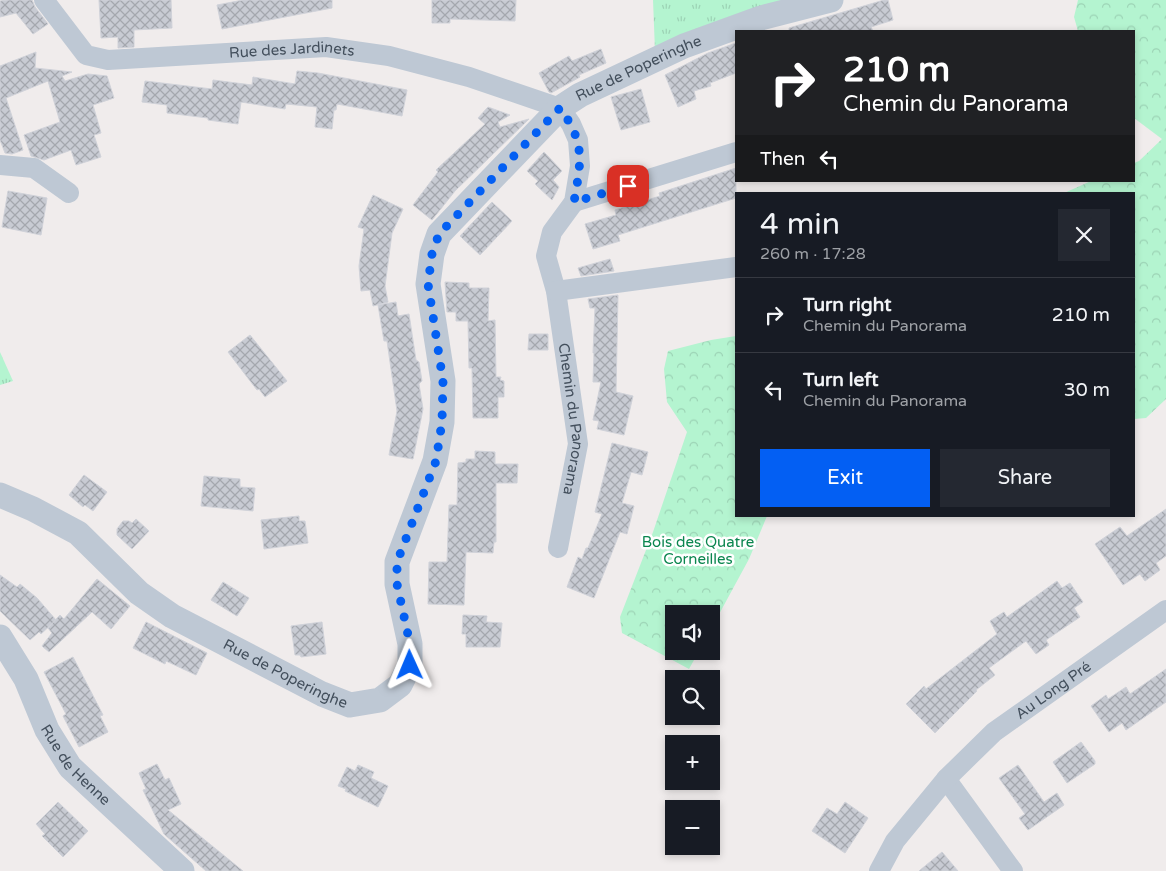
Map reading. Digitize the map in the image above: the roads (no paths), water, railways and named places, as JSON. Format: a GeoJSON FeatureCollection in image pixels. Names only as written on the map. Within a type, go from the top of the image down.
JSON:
{"type":"FeatureCollection","features":[{"type":"Feature","properties":{"kind":"street","name":"Rue des Jardinets"},"geometry":{"type":"LineString","coordinates":[[44,0],[86,55],[108,60],[326,47],[389,56],[469,78],[560,108]]}},
{"type":"Feature","properties":{"kind":"street","name":"Rue de Poperinghe"},"geometry":{"type":"LineString","coordinates":[[0,495],[34,509],[78,533],[139,593],[172,616],[322,694],[350,705],[380,700],[400,684],[410,665],[410,644],[397,584],[397,562],[436,461],[442,422],[443,381],[428,284],[432,254],[439,234],[560,108],[580,95],[684,46],[761,18],[831,0]]}},
{"type":"Feature","properties":{"kind":"street","name":"Chemin du Panorama"},"geometry":{"type":"LineString","coordinates":[[558,548],[578,444],[556,291],[546,256],[552,232],[574,202],[580,166],[578,140],[571,124],[560,108]]}},
{"type":"Feature","properties":{"kind":"street"},"geometry":{"type":"LineString","coordinates":[[574,202],[735,152]]}},
{"type":"Feature","properties":{"kind":"street"},"geometry":{"type":"LineString","coordinates":[[0,165],[34,168],[69,193]]}},
{"type":"Feature","properties":{"kind":"street"},"geometry":{"type":"LineString","coordinates":[[556,291],[735,266]]}},
{"type":"Feature","properties":{"kind":"street","name":"Au Long Pré"},"geometry":{"type":"LineString","coordinates":[[879,871],[895,841],[946,779],[994,732],[1166,610]]}},
{"type":"Feature","properties":{"kind":"street","name":"Rue de Henne"},"geometry":{"type":"LineString","coordinates":[[0,637],[26,679],[47,730],[70,767],[182,871]]}},
{"type":"Feature","properties":{"kind":"street"},"geometry":{"type":"LineString","coordinates":[[946,779],[1013,871]]}},
{"type":"Feature","properties":{"kind":"park label","name":"Bois des Quatre Corneilles"},"geometry":{"type":"Point","coordinates":[698,550]}}]}
